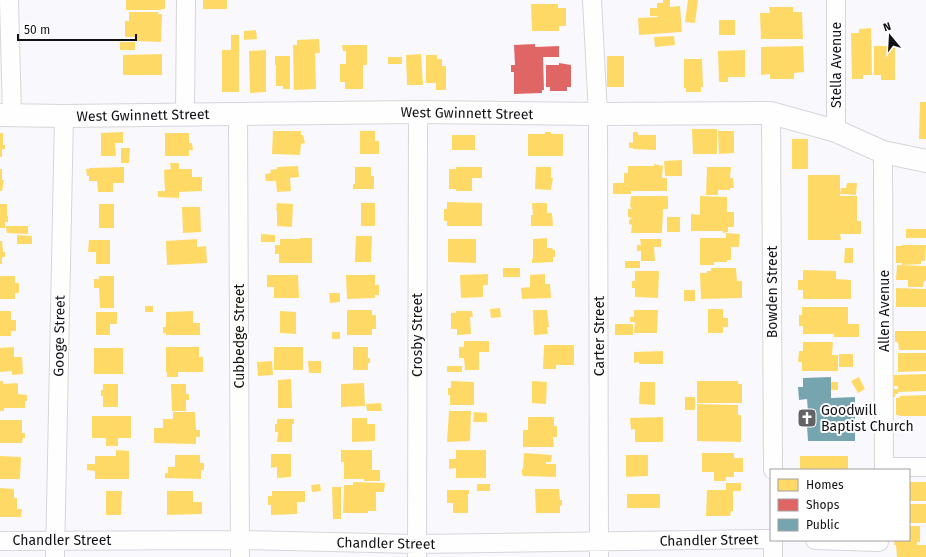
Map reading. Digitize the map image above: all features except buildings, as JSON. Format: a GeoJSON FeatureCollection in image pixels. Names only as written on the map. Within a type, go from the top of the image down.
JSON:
{"type":"FeatureCollection","features":[{"type":"Feature","properties":{"kind":"main road","name":"West Gwinnett Street"},"geometry":{"type":"LineString","coordinates":[[6,115],[64,116],[418,112],[598,114],[771,113],[836,131],[883,152],[926,161]]}},
{"type":"Feature","properties":{"kind":"street"},"geometry":{"type":"LineString","coordinates":[[6,115],[9,0]]}},
{"type":"Feature","properties":{"kind":"street"},"geometry":{"type":"LineString","coordinates":[[185,114],[186,0]]}},
{"type":"Feature","properties":{"kind":"street","name":"Carter Street"},"geometry":{"type":"LineString","coordinates":[[592,0],[598,114],[599,549]]}},
{"type":"Feature","properties":{"kind":"street","name":"Stella Avenue"},"geometry":{"type":"LineString","coordinates":[[836,0],[836,131]]}},
{"type":"Feature","properties":{"kind":"street","name":"Crosby Street"},"geometry":{"type":"LineString","coordinates":[[417,550],[418,112]]}},
{"type":"Feature","properties":{"kind":"street","name":"Bowden Street"},"geometry":{"type":"LineString","coordinates":[[771,113],[773,469]]}},
{"type":"Feature","properties":{"kind":"street","name":"Cubbedge Street"},"geometry":{"type":"LineString","coordinates":[[238,114],[240,548]]}},
{"type":"Feature","properties":{"kind":"street","name":"Googe Street"},"geometry":{"type":"LineString","coordinates":[[54,549],[64,116]]}},
{"type":"Feature","properties":{"kind":"street","name":"Allen Avenue"},"geometry":{"type":"LineString","coordinates":[[883,152],[884,469]]}},
{"type":"Feature","properties":{"kind":"street"},"geometry":{"type":"LineString","coordinates":[[884,469],[926,468]]}},
{"type":"Feature","properties":{"kind":"street","name":"Chandler Street"},"geometry":{"type":"LineString","coordinates":[[0,541],[54,549],[240,548],[417,550],[599,549],[770,539]]}},
{"type":"Feature","properties":{"kind":"street"},"geometry":{"type":"LineString","coordinates":[[772,541],[773,557]]}},
{"type":"Feature","properties":{"kind":"street"},"geometry":{"type":"LineString","coordinates":[[826,541],[879,546]]}},
{"type":"Feature","properties":{"kind":"place","name":"Goodwill Baptist Church"},"geometry":{"type":"Point","coordinates":[807,418]}}]}
